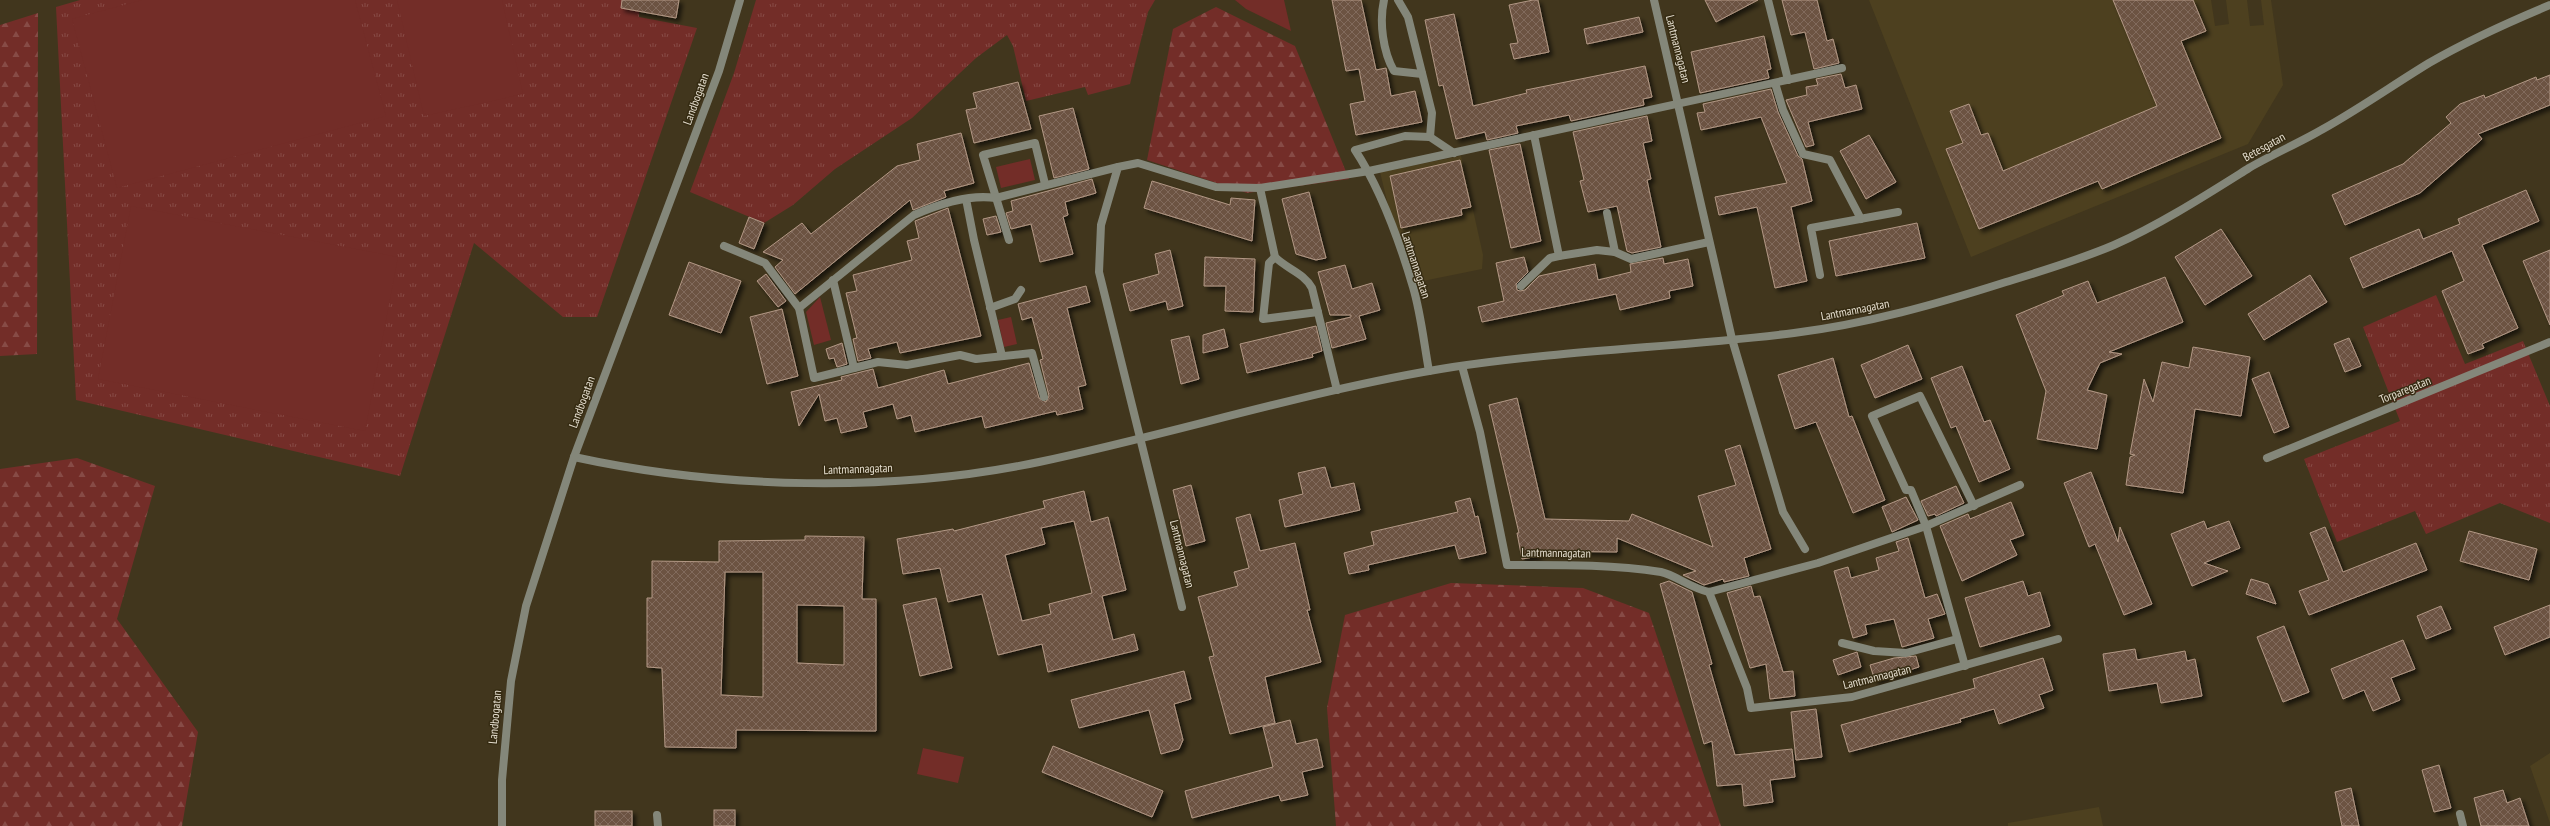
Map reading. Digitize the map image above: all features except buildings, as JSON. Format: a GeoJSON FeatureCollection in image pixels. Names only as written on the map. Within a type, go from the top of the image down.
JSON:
{"type":"FeatureCollection","features":[{"type":"Feature","properties":{"kind":"street","name":"Landbogatan"},"geometry":{"type":"LineString","coordinates":[[502,826],[502,780],[511,681],[526,606],[574,457],[711,92],[740,0]]}},
{"type":"Feature","properties":{"kind":"street"},"geometry":{"type":"LineString","coordinates":[[1384,0],[1380,18],[1390,64],[1394,71],[1422,74]]}},
{"type":"Feature","properties":{"kind":"street"},"geometry":{"type":"LineString","coordinates":[[1398,0],[1408,17],[1432,113],[1430,137]]}},
{"type":"Feature","properties":{"kind":"street","name":"Lantmannagatan"},"geometry":{"type":"LineString","coordinates":[[1654,0],[1680,105],[1709,242],[1732,339],[1783,512],[1805,549]]}},
{"type":"Feature","properties":{"kind":"street"},"geometry":{"type":"LineString","coordinates":[[1768,0],[1788,80]]}},
{"type":"Feature","properties":{"kind":"street","name":"Betesgatan"},"geometry":{"type":"LineString","coordinates":[[1980,291],[2115,244],[2212,192],[2287,147],[2322,130],[2433,61],[2513,20],[2550,5]]}},
{"type":"Feature","properties":{"kind":"street"},"geometry":{"type":"LineString","coordinates":[[800,308],[914,215],[936,205],[982,196],[996,198],[1045,184],[1138,163],[1216,187],[1260,188],[1369,171],[1680,105],[1842,68]]}},
{"type":"Feature","properties":{"kind":"street"},"geometry":{"type":"LineString","coordinates":[[1775,83],[1783,110],[1803,154],[1830,160],[1861,219]]}},
{"type":"Feature","properties":{"kind":"street","name":"Lantmannagatan"},"geometry":{"type":"LineString","coordinates":[[1430,371],[1413,288],[1369,171],[1355,150],[1405,136],[1430,137],[1454,152]]}},
{"type":"Feature","properties":{"kind":"street"},"geometry":{"type":"LineString","coordinates":[[1534,136],[1559,256]]}},
{"type":"Feature","properties":{"kind":"street"},"geometry":{"type":"LineString","coordinates":[[1009,240],[983,155],[1035,143],[1045,184]]}},
{"type":"Feature","properties":{"kind":"street","name":"Lantmannagatan"},"geometry":{"type":"LineString","coordinates":[[1118,167],[1101,225],[1099,272],[1182,607]]}},
{"type":"Feature","properties":{"kind":"street"},"geometry":{"type":"LineString","coordinates":[[1260,188],[1275,257],[1283,265],[1307,279],[1318,312],[1337,390]]}},
{"type":"Feature","properties":{"kind":"street"},"geometry":{"type":"LineString","coordinates":[[966,199],[1002,356]]}},
{"type":"Feature","properties":{"kind":"street"},"geometry":{"type":"LineString","coordinates":[[1820,275],[1811,228],[1898,212]]}},
{"type":"Feature","properties":{"kind":"street"},"geometry":{"type":"LineString","coordinates":[[1607,213],[1615,252]]}},
{"type":"Feature","properties":{"kind":"street"},"geometry":{"type":"LineString","coordinates":[[1522,286],[1550,258],[1597,250],[1615,252],[1630,258],[1709,242]]}},
{"type":"Feature","properties":{"kind":"street"},"geometry":{"type":"LineString","coordinates":[[724,246],[765,263],[800,308],[814,378],[878,362],[907,365],[960,355],[976,359],[1032,353],[1044,397]]}},
{"type":"Feature","properties":{"kind":"street"},"geometry":{"type":"LineString","coordinates":[[1275,257],[1269,263],[1264,319],[1318,312]]}},
{"type":"Feature","properties":{"kind":"street"},"geometry":{"type":"LineString","coordinates":[[833,280],[854,368]]}},
{"type":"Feature","properties":{"kind":"street"},"geometry":{"type":"LineString","coordinates":[[990,308],[1015,299],[1021,290]]}},
{"type":"Feature","properties":{"kind":"street","name":"Lantmannagatan"},"geometry":{"type":"LineString","coordinates":[[574,457],[627,469],[685,476],[839,483],[960,475],[1037,463],[1337,390],[1430,371],[1462,366],[1800,332],[1891,315],[1980,291]]}},
{"type":"Feature","properties":{"kind":"street","name":"Torparegatan"},"geometry":{"type":"LineString","coordinates":[[2267,458],[2550,342]]}},
{"type":"Feature","properties":{"kind":"street","name":"Lantmannagatan"},"geometry":{"type":"LineString","coordinates":[[1462,366],[1480,432],[1507,565],[1594,566],[1663,573],[1694,589],[1709,592],[1818,564],[1926,526],[2020,485]]}},
{"type":"Feature","properties":{"kind":"street"},"geometry":{"type":"LineString","coordinates":[[1965,666],[1926,526],[1911,490],[1906,490],[1872,416],[1920,396],[1974,506]]}},
{"type":"Feature","properties":{"kind":"street","name":"Lantmannagatan"},"geometry":{"type":"LineString","coordinates":[[1709,592],[1748,688],[1751,708],[1852,698],[2058,639]]}},
{"type":"Feature","properties":{"kind":"street","name":"Lantmannagatan"},"geometry":{"type":"LineString","coordinates":[[1842,643],[1874,651],[1906,653],[1957,639]]}},
{"type":"Feature","properties":{"kind":"street"},"geometry":{"type":"LineString","coordinates":[[2460,814],[2463,826]]}},
{"type":"Feature","properties":{"kind":"street"},"geometry":{"type":"LineString","coordinates":[[658,815],[658,826]]}},
{"type":"Feature","properties":{"kind":"shaded area"},"geometry":{"type":"Polygon","coordinates":[[[1869,0],[2211,0],[2215,26],[2229,24],[2226,0],[2247,0],[2250,26],[2264,25],[2261,0],[2271,0],[2283,85],[2248,144],[1971,257],[1869,0]]]}},
{"type":"Feature","properties":{"kind":"shaded area"},"geometry":{"type":"Polygon","coordinates":[[[1461,156],[1483,255],[1482,269],[1418,282],[1410,258],[1394,229],[1380,172],[1461,156]]]}},
{"type":"Feature","properties":{"kind":"shaded area"},"geometry":{"type":"Polygon","coordinates":[[[2550,753],[2550,823],[2530,766],[2550,753]]]}},
{"type":"Feature","properties":{"kind":"shaded area"},"geometry":{"type":"Polygon","coordinates":[[[2099,807],[2103,826],[2008,826],[2008,823],[2099,807]]]}},
{"type":"Feature","properties":{"kind":"green space"},"geometry":{"type":"Polygon","coordinates":[[[80,0],[640,0],[639,17],[697,28],[597,317],[563,317],[474,243],[400,476],[76,400],[56,7],[80,0]]]}},
{"type":"Feature","properties":{"kind":"green space"},"geometry":{"type":"Polygon","coordinates":[[[142,0],[355,0],[386,116],[117,188],[72,19],[142,0]]]}},
{"type":"Feature","properties":{"kind":"green space"},"geometry":{"type":"Polygon","coordinates":[[[397,0],[502,0],[523,94],[424,116],[397,0]]]}},
{"type":"Feature","properties":{"kind":"green space"},"geometry":{"type":"Polygon","coordinates":[[[756,0],[1155,0],[1148,12],[1130,84],[1088,95],[1085,87],[1026,101],[1013,46],[1007,35],[976,58],[912,118],[835,169],[793,205],[764,223],[690,192],[734,73],[756,0]]]}},
{"type":"Feature","properties":{"kind":"green space"},"geometry":{"type":"Polygon","coordinates":[[[1235,0],[1284,0],[1291,31],[1246,9],[1235,0]]]}},
{"type":"Feature","properties":{"kind":"green space"},"geometry":{"type":"Polygon","coordinates":[[[1216,7],[1295,46],[1349,179],[1247,193],[1147,160],[1173,29],[1216,7]]]}},
{"type":"Feature","properties":{"kind":"green space"},"geometry":{"type":"Polygon","coordinates":[[[38,13],[37,354],[0,356],[0,25],[38,13]]]}},
{"type":"Feature","properties":{"kind":"green space"},"geometry":{"type":"Polygon","coordinates":[[[1030,159],[1035,180],[1001,188],[996,167],[1030,159]]]}},
{"type":"Feature","properties":{"kind":"green space"},"geometry":{"type":"Polygon","coordinates":[[[131,206],[398,257],[365,431],[98,379],[131,206]]]}},
{"type":"Feature","properties":{"kind":"green space"},"geometry":{"type":"Polygon","coordinates":[[[2436,295],[2465,364],[2523,341],[2550,406],[2550,523],[2500,503],[2426,534],[2415,511],[2337,542],[2304,459],[2400,421],[2363,327],[2436,295]]]}},
{"type":"Feature","properties":{"kind":"green space"},"geometry":{"type":"Polygon","coordinates":[[[820,297],[831,340],[814,345],[806,312],[820,297]]]}},
{"type":"Feature","properties":{"kind":"green space"},"geometry":{"type":"Polygon","coordinates":[[[1011,317],[1017,344],[1004,347],[998,320],[1011,317]]]}},
{"type":"Feature","properties":{"kind":"green space"},"geometry":{"type":"Polygon","coordinates":[[[77,458],[155,486],[117,619],[198,732],[182,826],[0,826],[0,469],[77,458]]]}},
{"type":"Feature","properties":{"kind":"green space"},"geometry":{"type":"Polygon","coordinates":[[[1451,583],[1583,588],[1649,613],[1721,826],[1336,826],[1327,708],[1345,615],[1451,583]]]}},
{"type":"Feature","properties":{"kind":"green space"},"geometry":{"type":"Polygon","coordinates":[[[923,748],[964,757],[958,783],[917,774],[923,748]]]}}]}
